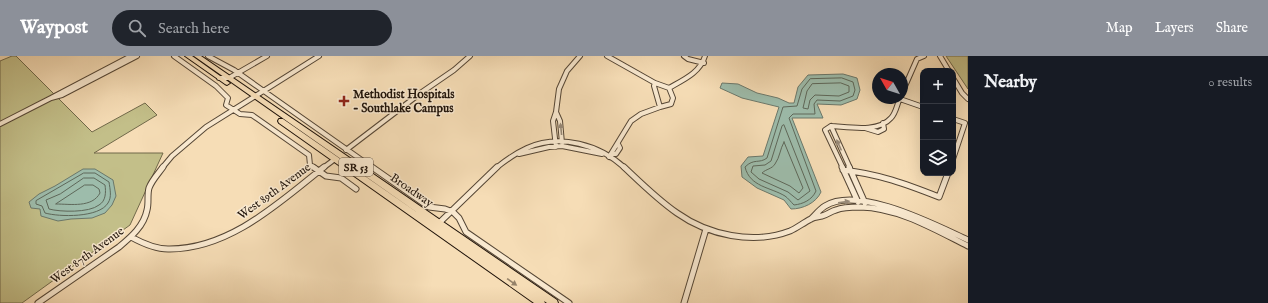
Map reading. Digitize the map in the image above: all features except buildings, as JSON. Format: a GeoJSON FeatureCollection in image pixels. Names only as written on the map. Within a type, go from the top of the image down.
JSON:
{"type":"FeatureCollection","features":[{"type":"Feature","properties":{"kind":"main road","name":"Broadway"},"geometry":{"type":"LineString","coordinates":[[188,56],[219,78],[252,98],[436,226],[542,303]]}},
{"type":"Feature","properties":{"kind":"main road","name":"Broadway"},"geometry":{"type":"LineString","coordinates":[[197,56],[229,78],[252,98],[335,159],[554,303]]}},
{"type":"Feature","properties":{"kind":"street"},"geometry":{"type":"LineString","coordinates":[[0,124],[51,98],[59,92],[131,56]]}},
{"type":"Feature","properties":{"kind":"street"},"geometry":{"type":"LineString","coordinates":[[51,98],[62,95],[137,56]]}},
{"type":"Feature","properties":{"kind":"street"},"geometry":{"type":"LineString","coordinates":[[174,56],[216,86],[228,98],[226,105],[242,114],[252,115],[309,155],[310,165],[326,176],[341,178],[356,189]]}},
{"type":"Feature","properties":{"kind":"street"},"geometry":{"type":"LineString","coordinates":[[208,56],[238,73],[429,207],[441,207],[451,212],[459,218],[462,228],[466,232],[569,303]]}},
{"type":"Feature","properties":{"kind":"street"},"geometry":{"type":"LineString","coordinates":[[219,78],[229,78],[267,56]]}},
{"type":"Feature","properties":{"kind":"street","name":"West 87th Avenue"},"geometry":{"type":"LineString","coordinates":[[38,303],[113,251],[130,237],[140,226],[147,211],[149,190],[154,177],[164,165],[195,136],[319,56]]}},
{"type":"Feature","properties":{"kind":"street"},"geometry":{"type":"LineString","coordinates":[[346,150],[418,95],[442,79],[470,56]]}},
{"type":"Feature","properties":{"kind":"street"},"geometry":{"type":"LineString","coordinates":[[556,144],[553,121],[561,82],[567,71],[580,56]]}},
{"type":"Feature","properties":{"kind":"street"},"geometry":{"type":"LineString","coordinates":[[436,226],[503,163],[517,154],[556,144],[562,144],[604,154],[616,154],[620,148],[618,144],[624,128],[631,121],[641,114],[671,104],[674,98],[669,88],[655,83],[607,56]]}},
{"type":"Feature","properties":{"kind":"street"},"geometry":{"type":"LineString","coordinates":[[684,56],[688,59],[704,63]]}},
{"type":"Feature","properties":{"kind":"street"},"geometry":{"type":"LineString","coordinates":[[669,88],[698,70],[704,63],[705,56]]}},
{"type":"Feature","properties":{"kind":"street"},"geometry":{"type":"LineString","coordinates":[[908,79],[917,59],[924,56]]}},
{"type":"Feature","properties":{"kind":"street"},"geometry":{"type":"LineString","coordinates":[[940,56],[947,68]]}},
{"type":"Feature","properties":{"kind":"street"},"geometry":{"type":"LineString","coordinates":[[655,83],[654,86],[660,107]]}},
{"type":"Feature","properties":{"kind":"street"},"geometry":{"type":"LineString","coordinates":[[956,83],[968,99]]}},
{"type":"Feature","properties":{"kind":"street"},"geometry":{"type":"LineString","coordinates":[[908,101],[920,107]]}},
{"type":"Feature","properties":{"kind":"street"},"geometry":{"type":"LineString","coordinates":[[864,128],[883,123],[891,118],[897,104]]}},
{"type":"Feature","properties":{"kind":"street"},"geometry":{"type":"LineString","coordinates":[[556,112],[560,121],[562,144]]}},
{"type":"Feature","properties":{"kind":"street"},"geometry":{"type":"LineString","coordinates":[[956,120],[965,123],[956,150]]}},
{"type":"Feature","properties":{"kind":"street"},"geometry":{"type":"LineString","coordinates":[[859,204],[825,130],[831,126],[864,128],[878,132],[884,130],[883,123]]}},
{"type":"Feature","properties":{"kind":"street"},"geometry":{"type":"LineString","coordinates":[[831,126],[865,204],[904,216],[968,246]]}},
{"type":"Feature","properties":{"kind":"street"},"geometry":{"type":"LineString","coordinates":[[610,155],[675,212],[706,228],[739,237],[764,237],[781,234],[794,230],[811,219],[840,208],[859,204],[882,204],[906,212],[968,240]]}},
{"type":"Feature","properties":{"kind":"street","name":"West 89th Avenue"},"geometry":{"type":"LineString","coordinates":[[130,237],[151,246],[168,249],[183,249],[208,243],[234,231],[269,210],[335,159]]}},
{"type":"Feature","properties":{"kind":"street"},"geometry":{"type":"LineString","coordinates":[[843,170],[892,178],[939,196],[947,176]]}},
{"type":"Feature","properties":{"kind":"street"},"geometry":{"type":"LineString","coordinates":[[684,303],[706,228]]}},
{"type":"Feature","properties":{"kind":"shaded area"},"geometry":{"type":"Polygon","coordinates":[[[16,56],[92,132],[145,103],[157,115],[94,153],[163,153],[130,225],[22,303],[0,303],[0,61],[16,56]]]}},
{"type":"Feature","properties":{"kind":"shaded area"},"geometry":{"type":"Polygon","coordinates":[[[946,56],[968,56],[968,89],[956,71],[956,68],[954,68],[946,56]]]}},
{"type":"Feature","properties":{"kind":"water"},"geometry":{"type":"Polygon","coordinates":[[[843,74],[857,78],[860,90],[857,99],[841,105],[817,104],[823,118],[792,118],[821,192],[819,196],[809,205],[791,209],[784,200],[757,188],[742,177],[741,166],[748,157],[763,156],[779,107],[742,98],[720,88],[722,83],[738,84],[757,93],[778,98],[789,103],[794,103],[798,87],[808,75],[843,74]]]}},
{"type":"Feature","properties":{"kind":"water"},"geometry":{"type":"Polygon","coordinates":[[[83,169],[95,169],[113,180],[116,196],[112,205],[105,213],[92,218],[58,221],[41,216],[40,209],[31,208],[29,202],[39,194],[83,169]]]}},
{"type":"Feature","properties":{"kind":"place","name":"Methodist Hospitals - Southlake Campus"},"geometry":{"type":"Point","coordinates":[344,101]}}]}
